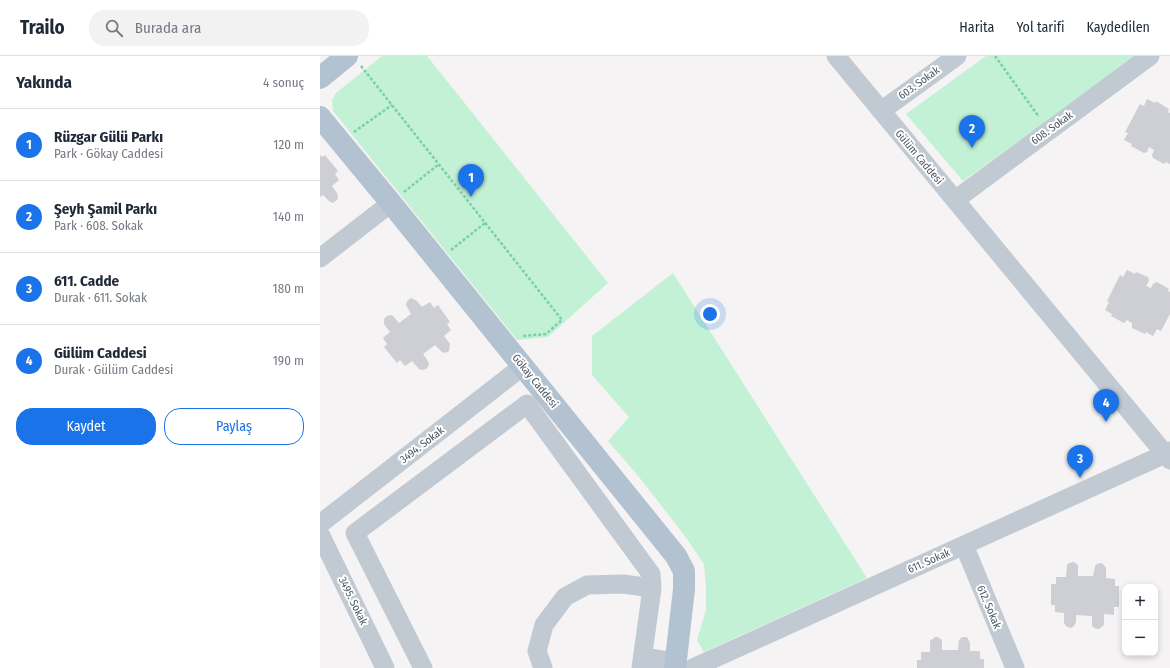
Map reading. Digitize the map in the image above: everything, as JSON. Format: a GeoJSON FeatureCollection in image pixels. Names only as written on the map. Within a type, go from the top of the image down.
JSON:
{"type":"FeatureCollection","features":[{"type":"Feature","properties":{"kind":"main road"},"geometry":{"type":"LineString","coordinates":[[320,78],[352,59]]}},
{"type":"Feature","properties":{"kind":"main road","name":"Gökay Caddesi"},"geometry":{"type":"LineString","coordinates":[[320,117],[438,260],[676,556],[684,571],[681,666]]}},
{"type":"Feature","properties":{"kind":"street","name":"Gülüm Caddesi"},"geometry":{"type":"LineString","coordinates":[[836,56],[1168,455]]}},
{"type":"Feature","properties":{"kind":"street","name":"603. Sokak"},"geometry":{"type":"LineString","coordinates":[[881,111],[956,56]]}},
{"type":"Feature","properties":{"kind":"street","name":"608. Sokak"},"geometry":{"type":"LineString","coordinates":[[955,200],[1150,56]]}},
{"type":"Feature","properties":{"kind":"street"},"geometry":{"type":"LineString","coordinates":[[320,258],[391,203]]}},
{"type":"Feature","properties":{"kind":"street","name":"3494. Sokak"},"geometry":{"type":"LineString","coordinates":[[320,524],[523,366]]}},
{"type":"Feature","properties":{"kind":"street"},"geometry":{"type":"LineString","coordinates":[[423,668],[355,533],[527,404],[651,574],[652,588],[642,663],[681,666]]}},
{"type":"Feature","properties":{"kind":"street","name":"611. Sokak"},"geometry":{"type":"LineString","coordinates":[[681,666],[964,545],[1168,455]]}},
{"type":"Feature","properties":{"kind":"street","name":"3495. Sokak"},"geometry":{"type":"LineString","coordinates":[[320,534],[385,668]]}},
{"type":"Feature","properties":{"kind":"street","name":"612. Sokak"},"geometry":{"type":"LineString","coordinates":[[964,545],[1015,668]]}},
{"type":"Feature","properties":{"kind":"street"},"geometry":{"type":"LineString","coordinates":[[543,668],[537,651],[544,625],[565,597],[587,585],[623,584],[652,588]]}},
{"type":"Feature","properties":{"kind":"path"},"geometry":{"type":"LineString","coordinates":[[996,56],[1049,131]]}},
{"type":"Feature","properties":{"kind":"path"},"geometry":{"type":"LineString","coordinates":[[352,59],[392,105],[562,320],[546,334],[500,338]]}},
{"type":"Feature","properties":{"kind":"path"},"geometry":{"type":"LineString","coordinates":[[340,142],[392,105]]}},
{"type":"Feature","properties":{"kind":"path"},"geometry":{"type":"LineString","coordinates":[[391,203],[439,164]]}},
{"type":"Feature","properties":{"kind":"path"},"geometry":{"type":"LineString","coordinates":[[438,260],[485,223]]}},
{"type":"Feature","properties":{"kind":"green space"},"geometry":{"type":"Polygon","coordinates":[[[382,56],[427,56],[608,283],[548,337],[517,340],[333,111],[332,100],[336,93],[382,56]]]}},
{"type":"Feature","properties":{"kind":"green space"},"geometry":{"type":"Polygon","coordinates":[[[986,56],[1138,56],[963,181],[906,114],[986,56]]]}},
{"type":"Feature","properties":{"kind":"green space"},"geometry":{"type":"Polygon","coordinates":[[[673,273],[867,578],[704,652],[697,640],[706,610],[704,564],[685,536],[639,477],[608,441],[629,417],[592,375],[592,336],[673,273]]]}},
{"type":"Feature","properties":{"kind":"building"},"geometry":{"type":"Polygon","coordinates":[[[1147,99],[1155,103],[1156,101],[1169,109],[1170,164],[1166,162],[1164,164],[1153,158],[1152,155],[1154,150],[1149,147],[1147,152],[1144,153],[1131,146],[1132,144],[1124,140],[1128,133],[1125,132],[1140,104],[1144,106],[1147,99]]]}},
{"type":"Feature","properties":{"kind":"building"},"geometry":{"type":"Polygon","coordinates":[[[320,155],[322,157],[325,155],[338,171],[335,174],[339,180],[332,186],[338,197],[333,203],[323,195],[320,197],[320,155]]]}},
{"type":"Feature","properties":{"kind":"building"},"geometry":{"type":"Polygon","coordinates":[[[1127,270],[1135,274],[1136,272],[1148,277],[1149,281],[1146,286],[1151,288],[1153,284],[1157,282],[1169,289],[1170,314],[1161,331],[1157,329],[1153,336],[1146,332],[1145,334],[1132,328],[1132,323],[1127,320],[1124,323],[1111,316],[1112,314],[1105,310],[1109,302],[1107,301],[1120,275],[1123,277],[1127,270]]]}},
{"type":"Feature","properties":{"kind":"building"},"geometry":{"type":"Polygon","coordinates":[[[411,298],[417,301],[422,307],[430,302],[434,308],[438,305],[450,322],[447,324],[451,330],[444,336],[450,344],[449,351],[445,353],[442,352],[435,345],[423,354],[429,365],[423,370],[419,369],[412,361],[405,366],[400,360],[397,363],[384,347],[387,344],[383,338],[390,332],[384,324],[384,319],[391,315],[399,323],[411,314],[406,305],[407,301],[411,298]]]}},
{"type":"Feature","properties":{"kind":"building"},"geometry":{"type":"Polygon","coordinates":[[[1074,562],[1078,565],[1078,576],[1093,576],[1095,566],[1102,563],[1106,568],[1106,578],[1115,579],[1115,586],[1119,586],[1119,607],[1114,607],[1114,615],[1104,614],[1104,625],[1099,629],[1092,626],[1092,616],[1076,615],[1076,622],[1074,626],[1071,628],[1067,627],[1064,623],[1064,613],[1055,612],[1055,605],[1051,605],[1051,584],[1056,584],[1056,577],[1066,577],[1067,565],[1074,562]]]}},
{"type":"Feature","properties":{"kind":"building"},"geometry":{"type":"Polygon","coordinates":[[[935,637],[942,640],[942,650],[958,650],[959,640],[962,637],[967,637],[970,643],[970,651],[980,651],[980,659],[984,659],[984,668],[917,668],[917,660],[921,660],[921,652],[930,652],[930,641],[935,637]]]}},
{"type":"Feature","properties":{"kind":"place","name":"Şeyh Şamil Parkı"},"geometry":{"type":"Point","coordinates":[972,148]}},
{"type":"Feature","properties":{"kind":"place","name":"Rüzgar Gülü Parkı"},"geometry":{"type":"Point","coordinates":[471,197]}},
{"type":"Feature","properties":{"kind":"place","name":"Gülüm Caddesi"},"geometry":{"type":"Point","coordinates":[1106,422]}},
{"type":"Feature","properties":{"kind":"place","name":"611. Cadde"},"geometry":{"type":"Point","coordinates":[1080,478]}}]}
